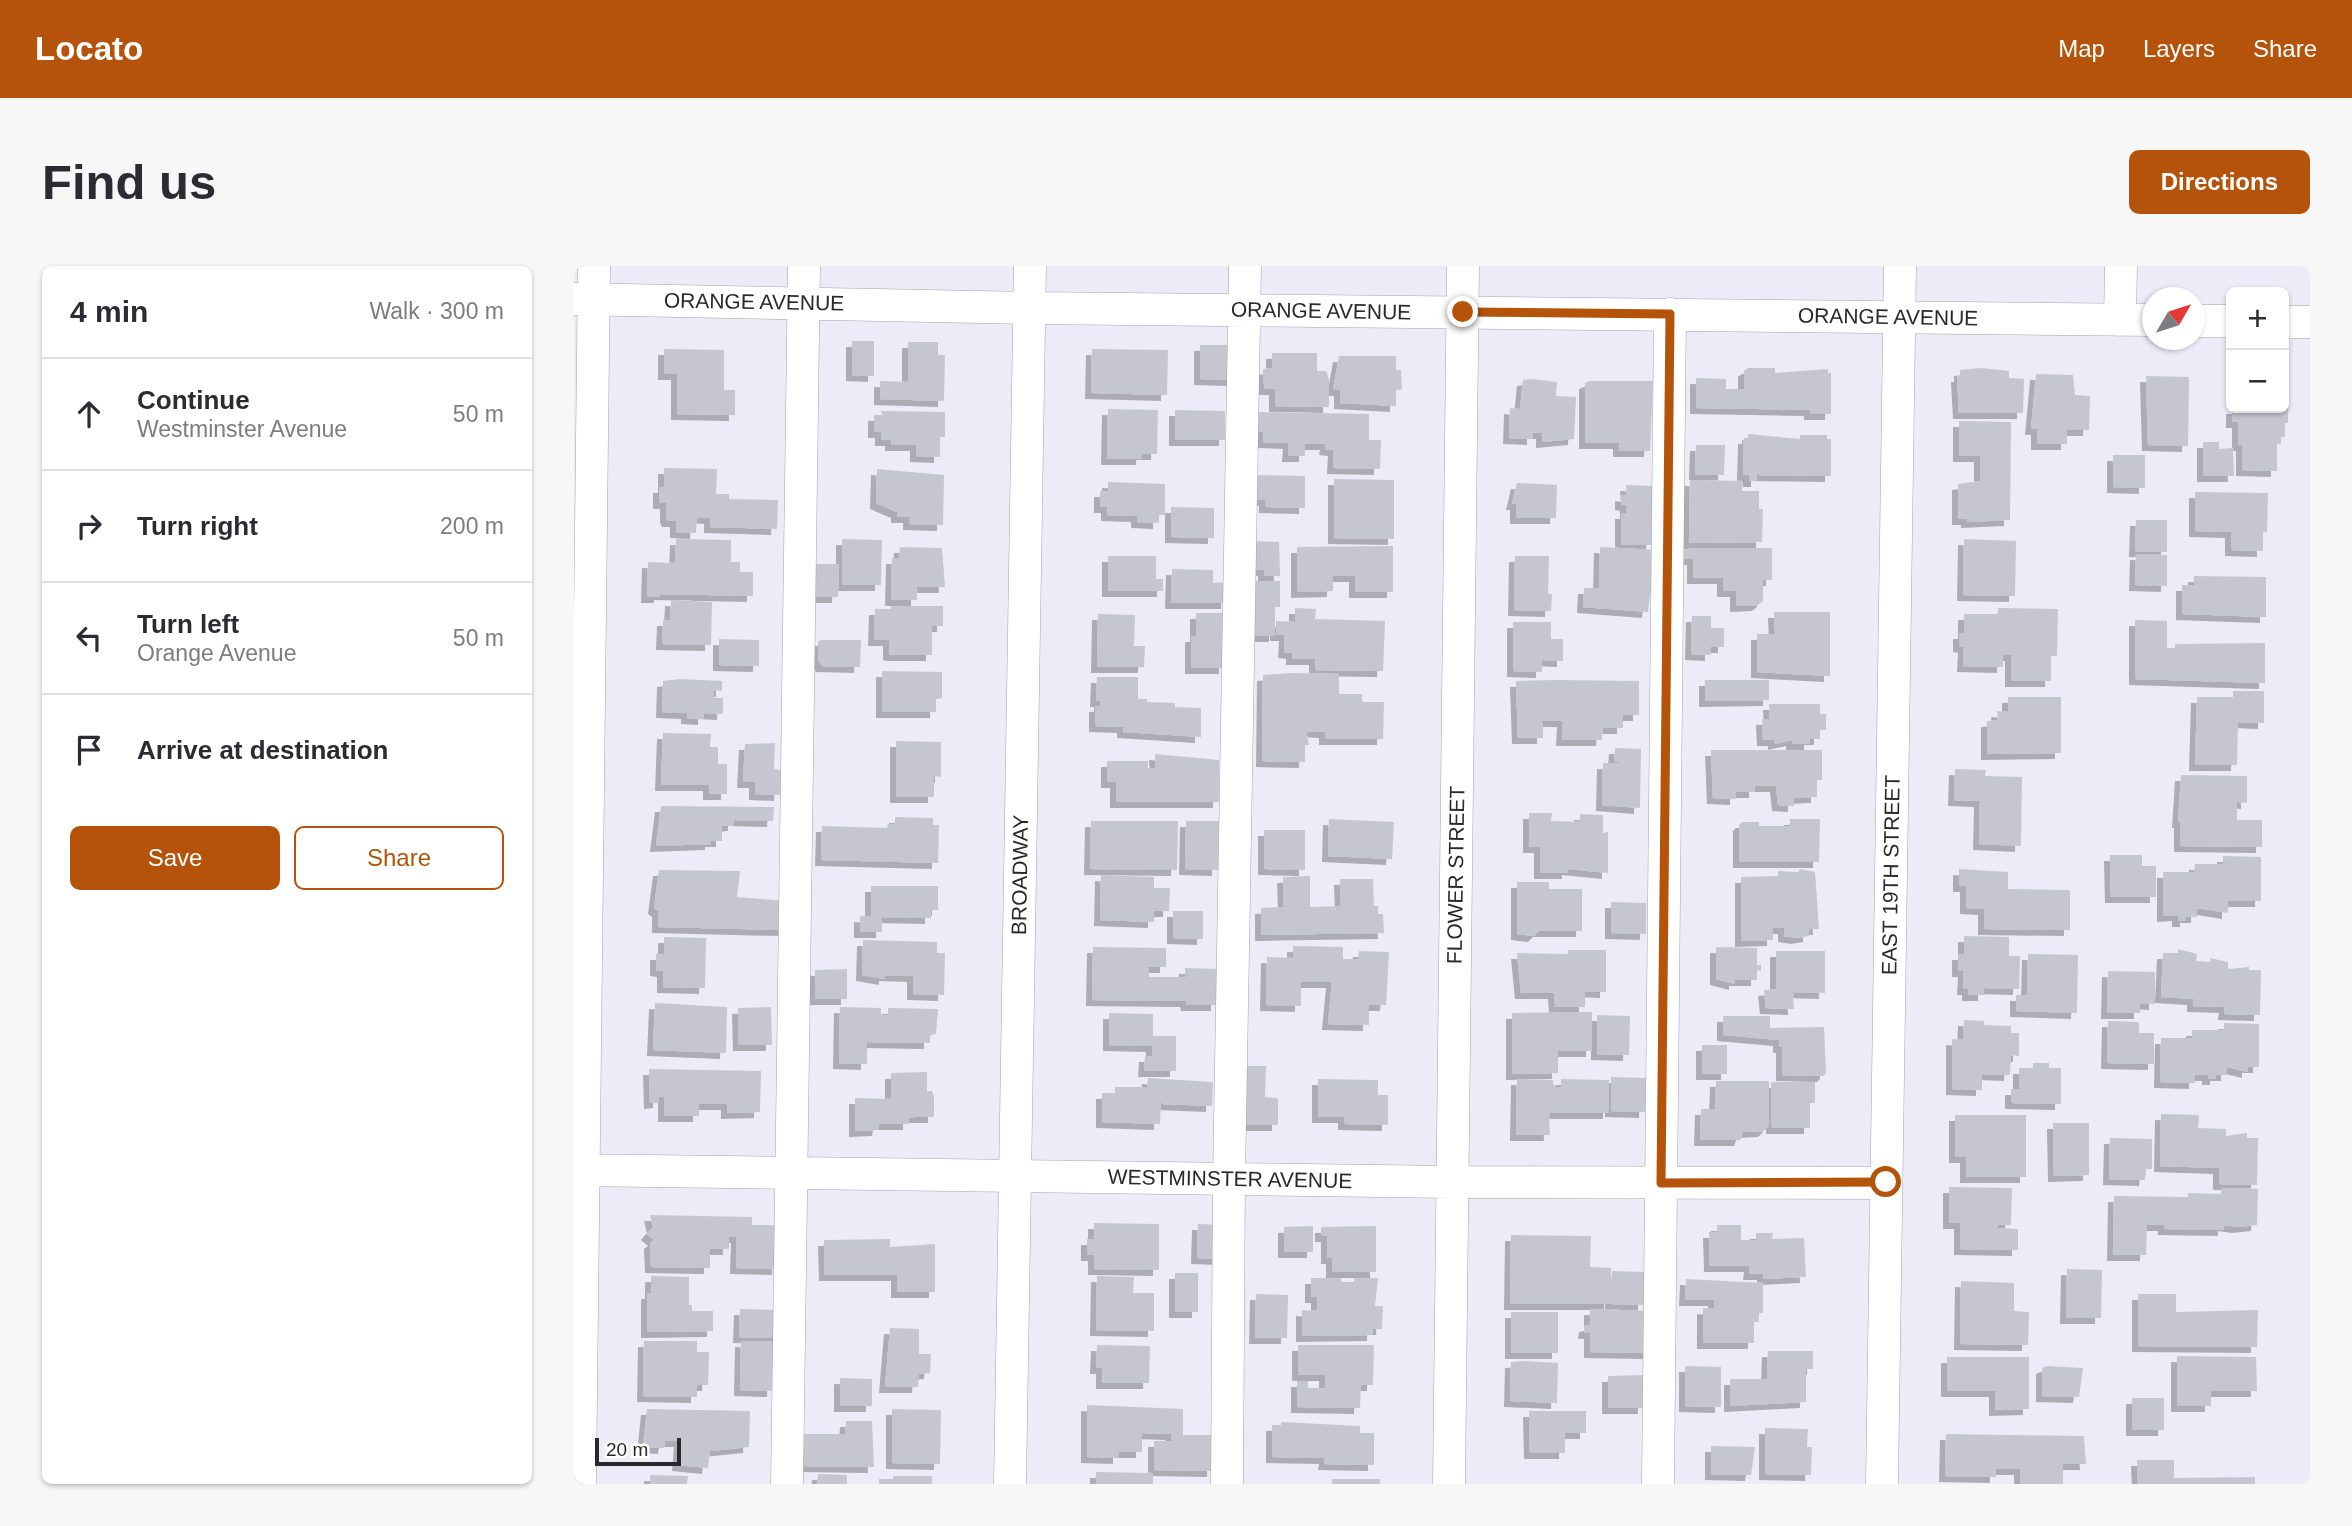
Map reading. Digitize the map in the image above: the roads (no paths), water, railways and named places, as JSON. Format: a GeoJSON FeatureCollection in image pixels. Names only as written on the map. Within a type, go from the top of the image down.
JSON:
{"type":"FeatureCollection","features":[{"type":"Feature","properties":{"kind":"street"},"geometry":{"type":"LineString","coordinates":[[580,1484],[578,1170],[584,299],[594,266]]}},
{"type":"Feature","properties":{"kind":"street"},"geometry":{"type":"LineString","coordinates":[[787,1484],[804,266]]}},
{"type":"Feature","properties":{"kind":"street","name":"BROADWAY"},"geometry":{"type":"LineString","coordinates":[[1010,1484],[1030,266]]}},
{"type":"Feature","properties":{"kind":"street"},"geometry":{"type":"LineString","coordinates":[[1227,1484],[1229,1179],[1245,266]]}},
{"type":"Feature","properties":{"kind":"street","name":"FLOWER STREET"},"geometry":{"type":"LineString","coordinates":[[1449,1484],[1464,266]]}},
{"type":"Feature","properties":{"kind":"street","name":"EAST 19TH STREET"},"geometry":{"type":"LineString","coordinates":[[1882,1484],[1900,266]]}},
{"type":"Feature","properties":{"kind":"street"},"geometry":{"type":"LineString","coordinates":[[2120,320],[2121,266]]}},
{"type":"Feature","properties":{"kind":"street","name":"ORANGE AVENUE"},"geometry":{"type":"LineString","coordinates":[[584,299],[1030,308],[2142,320]]}},
{"type":"Feature","properties":{"kind":"street"},"geometry":{"type":"LineString","coordinates":[[1658,1484],[1670,314]]}},
{"type":"Feature","properties":{"kind":"street"},"geometry":{"type":"LineString","coordinates":[[2205,321],[2226,321]]}},
{"type":"Feature","properties":{"kind":"street"},"geometry":{"type":"LineString","coordinates":[[2289,322],[2310,322]]}},
{"type":"Feature","properties":{"kind":"street","name":"WESTMINSTER AVENUE"},"geometry":{"type":"LineString","coordinates":[[578,1170],[1452,1182],[1886,1182]]}}]}
